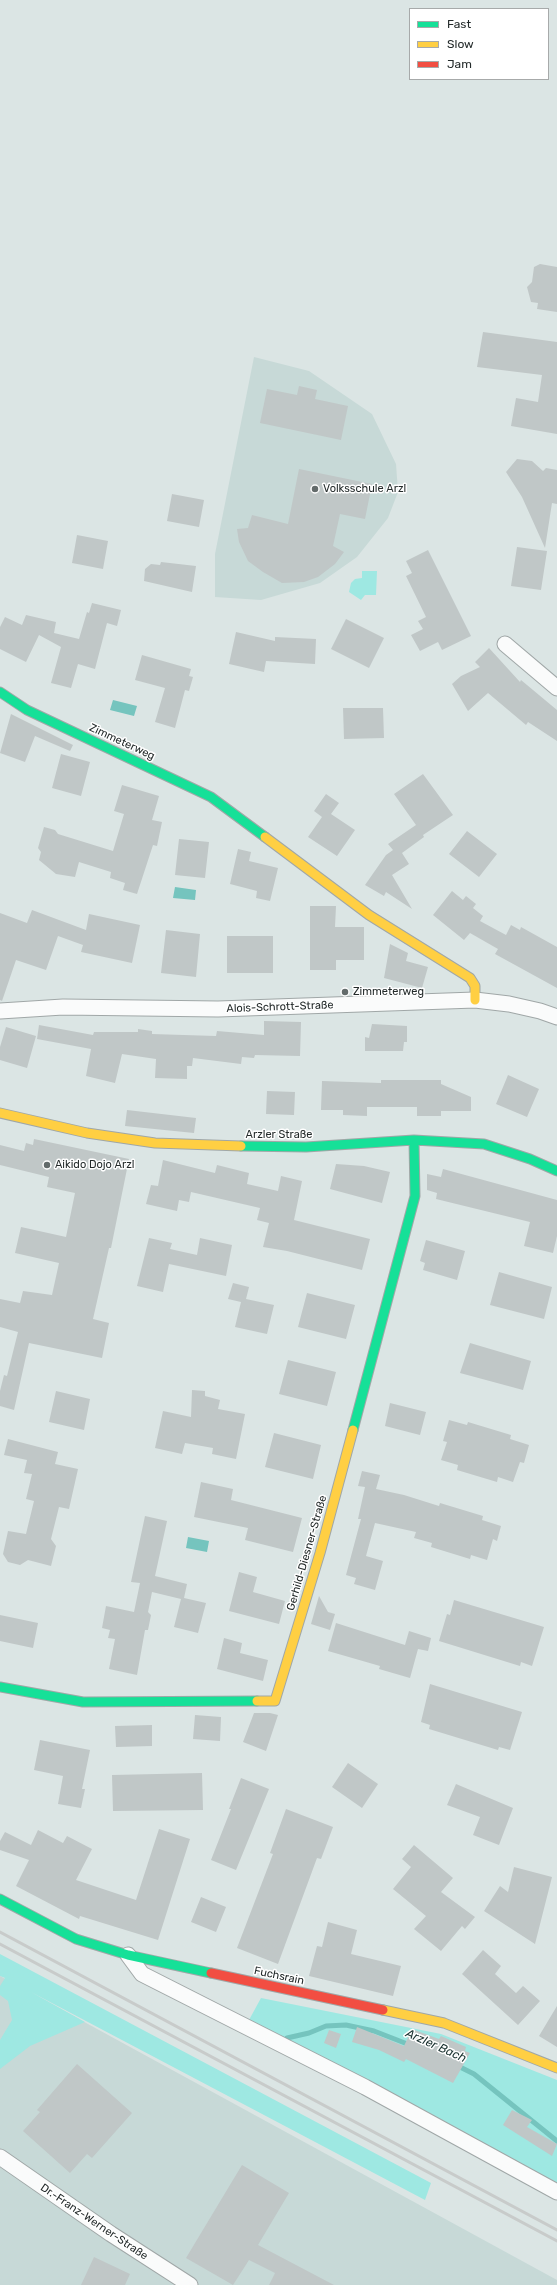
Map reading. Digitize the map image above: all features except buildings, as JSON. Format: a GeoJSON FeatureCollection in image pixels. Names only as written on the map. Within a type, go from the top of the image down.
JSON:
{"type":"FeatureCollection","features":[{"type":"Feature","properties":{"kind":"street"},"geometry":{"type":"LineString","coordinates":[[505,644],[557,688]]}},
{"type":"Feature","properties":{"kind":"street","name":"Zimmeterweg"},"geometry":{"type":"LineString","coordinates":[[0,692],[27,710],[211,797],[369,915],[470,978],[475,986],[475,1000]]}},
{"type":"Feature","properties":{"kind":"street","name":"Alois-Schrott-Straße"},"geometry":{"type":"LineString","coordinates":[[0,1011],[63,1007],[218,1009],[475,1000],[517,1006],[557,1017]]}},
{"type":"Feature","properties":{"kind":"street","name":"Arzler Straße"},"geometry":{"type":"LineString","coordinates":[[0,1113],[87,1133],[155,1143],[206,1146],[306,1147],[414,1140],[484,1144],[530,1159],[557,1171]]}},
{"type":"Feature","properties":{"kind":"street","name":"Gerhild-Diesner-Straße"},"geometry":{"type":"LineString","coordinates":[[0,1687],[83,1702],[276,1701],[320,1553],[415,1196],[414,1140]]}},
{"type":"Feature","properties":{"kind":"street","name":"Fuchsrain"},"geometry":{"type":"LineString","coordinates":[[0,1899],[76,1938],[128,1955],[444,2023],[557,2068]]}},
{"type":"Feature","properties":{"kind":"street"},"geometry":{"type":"LineString","coordinates":[[128,1955],[142,1974],[365,2087],[557,2192]]}},
{"type":"Feature","properties":{"kind":"street","name":"Dr.-Franz-Werner-Straße"},"geometry":{"type":"LineString","coordinates":[[0,2157],[112,2234],[190,2285]]}},
{"type":"Feature","properties":{"kind":"shaded area"},"geometry":{"type":"Polygon","coordinates":[[[254,357],[309,371],[372,414],[396,464],[398,492],[388,518],[357,557],[320,583],[261,600],[215,597],[215,554],[254,357]]]}},
{"type":"Feature","properties":{"kind":"shaded area"},"geometry":{"type":"Polygon","coordinates":[[[362,571],[377,571],[376,595],[365,595],[361,600],[349,592],[351,583],[355,579],[362,578],[362,571]]]}},
{"type":"Feature","properties":{"kind":"shaded area"},"geometry":{"type":"Polygon","coordinates":[[[113,700],[137,706],[134,716],[110,710],[113,700]]]}},
{"type":"Feature","properties":{"kind":"shaded area"},"geometry":{"type":"Polygon","coordinates":[[[175,887],[196,890],[195,900],[173,898],[175,887]]]}},
{"type":"Feature","properties":{"kind":"shaded area"},"geometry":{"type":"Polygon","coordinates":[[[188,1537],[209,1541],[207,1552],[186,1548],[188,1537]]]}},
{"type":"Feature","properties":{"kind":"shaded area"},"geometry":{"type":"Polygon","coordinates":[[[0,1954],[431,2183],[425,2200],[31,1992],[85,2022],[30,2046],[0,2069],[0,2040],[12,2020],[8,2001],[0,1995],[0,1986],[5,1978],[0,1976],[0,1954]]]}},
{"type":"Feature","properties":{"kind":"shaded area"},"geometry":{"type":"Polygon","coordinates":[[[0,1976],[557,2280],[557,2285],[0,2285],[0,1976]]]}},
{"type":"Feature","properties":{"kind":"shaded area"},"geometry":{"type":"Polygon","coordinates":[[[261,1998],[441,2034],[557,2080],[557,2185],[249,2020],[261,1998]]]}},
{"type":"Feature","properties":{"kind":"waterway","name":"Arzler Bach"},"geometry":{"type":"LineString","coordinates":[[287,2038],[309,2033],[326,2026],[346,2025],[374,2031],[410,2045]]}},
{"type":"Feature","properties":{"kind":"waterway","name":"Arzler Bach"},"geometry":{"type":"LineString","coordinates":[[456,2065],[474,2074],[557,2141]]}},
{"type":"Feature","properties":{"kind":"railway"},"geometry":{"type":"LineString","coordinates":[[0,1932],[557,2230]]}},
{"type":"Feature","properties":{"kind":"railway"},"geometry":{"type":"LineString","coordinates":[[0,1944],[557,2241]]}},
{"type":"Feature","properties":{"kind":"traffic: fast"},"geometry":{"type":"LineString","coordinates":[[0,692],[27,710],[211,797],[265,837]]}},
{"type":"Feature","properties":{"kind":"traffic: fast"},"geometry":{"type":"LineString","coordinates":[[241,1146],[306,1147],[414,1140],[484,1144],[530,1159],[557,1171]]}},
{"type":"Feature","properties":{"kind":"traffic: fast"},"geometry":{"type":"LineString","coordinates":[[353,1430],[415,1196],[414,1140]]}},
{"type":"Feature","properties":{"kind":"traffic: fast"},"geometry":{"type":"LineString","coordinates":[[0,1687],[83,1702],[257,1701]]}},
{"type":"Feature","properties":{"kind":"traffic: fast"},"geometry":{"type":"LineString","coordinates":[[0,1899],[76,1939],[128,1955],[211,1973]]}},
{"type":"Feature","properties":{"kind":"traffic: slow"},"geometry":{"type":"LineString","coordinates":[[265,837],[369,915],[470,978],[475,986],[475,1000]]}},
{"type":"Feature","properties":{"kind":"traffic: slow"},"geometry":{"type":"LineString","coordinates":[[0,1113],[87,1133],[155,1143],[241,1146]]}},
{"type":"Feature","properties":{"kind":"traffic: slow"},"geometry":{"type":"LineString","coordinates":[[257,1701],[275,1701],[320,1553],[353,1430]]}},
{"type":"Feature","properties":{"kind":"traffic: slow"},"geometry":{"type":"LineString","coordinates":[[383,2010],[444,2023],[557,2068]]}},
{"type":"Feature","properties":{"kind":"traffic: jam"},"geometry":{"type":"LineString","coordinates":[[211,1973],[383,2010]]}},
{"type":"Feature","properties":{"kind":"place","name":"Volksschule Arzl"},"geometry":{"type":"Point","coordinates":[315,489]}},
{"type":"Feature","properties":{"kind":"place","name":"Zimmeterweg"},"geometry":{"type":"Point","coordinates":[345,992]}},
{"type":"Feature","properties":{"kind":"place","name":"Aikido Dojo Arzl"},"geometry":{"type":"Point","coordinates":[47,1165]}}]}
